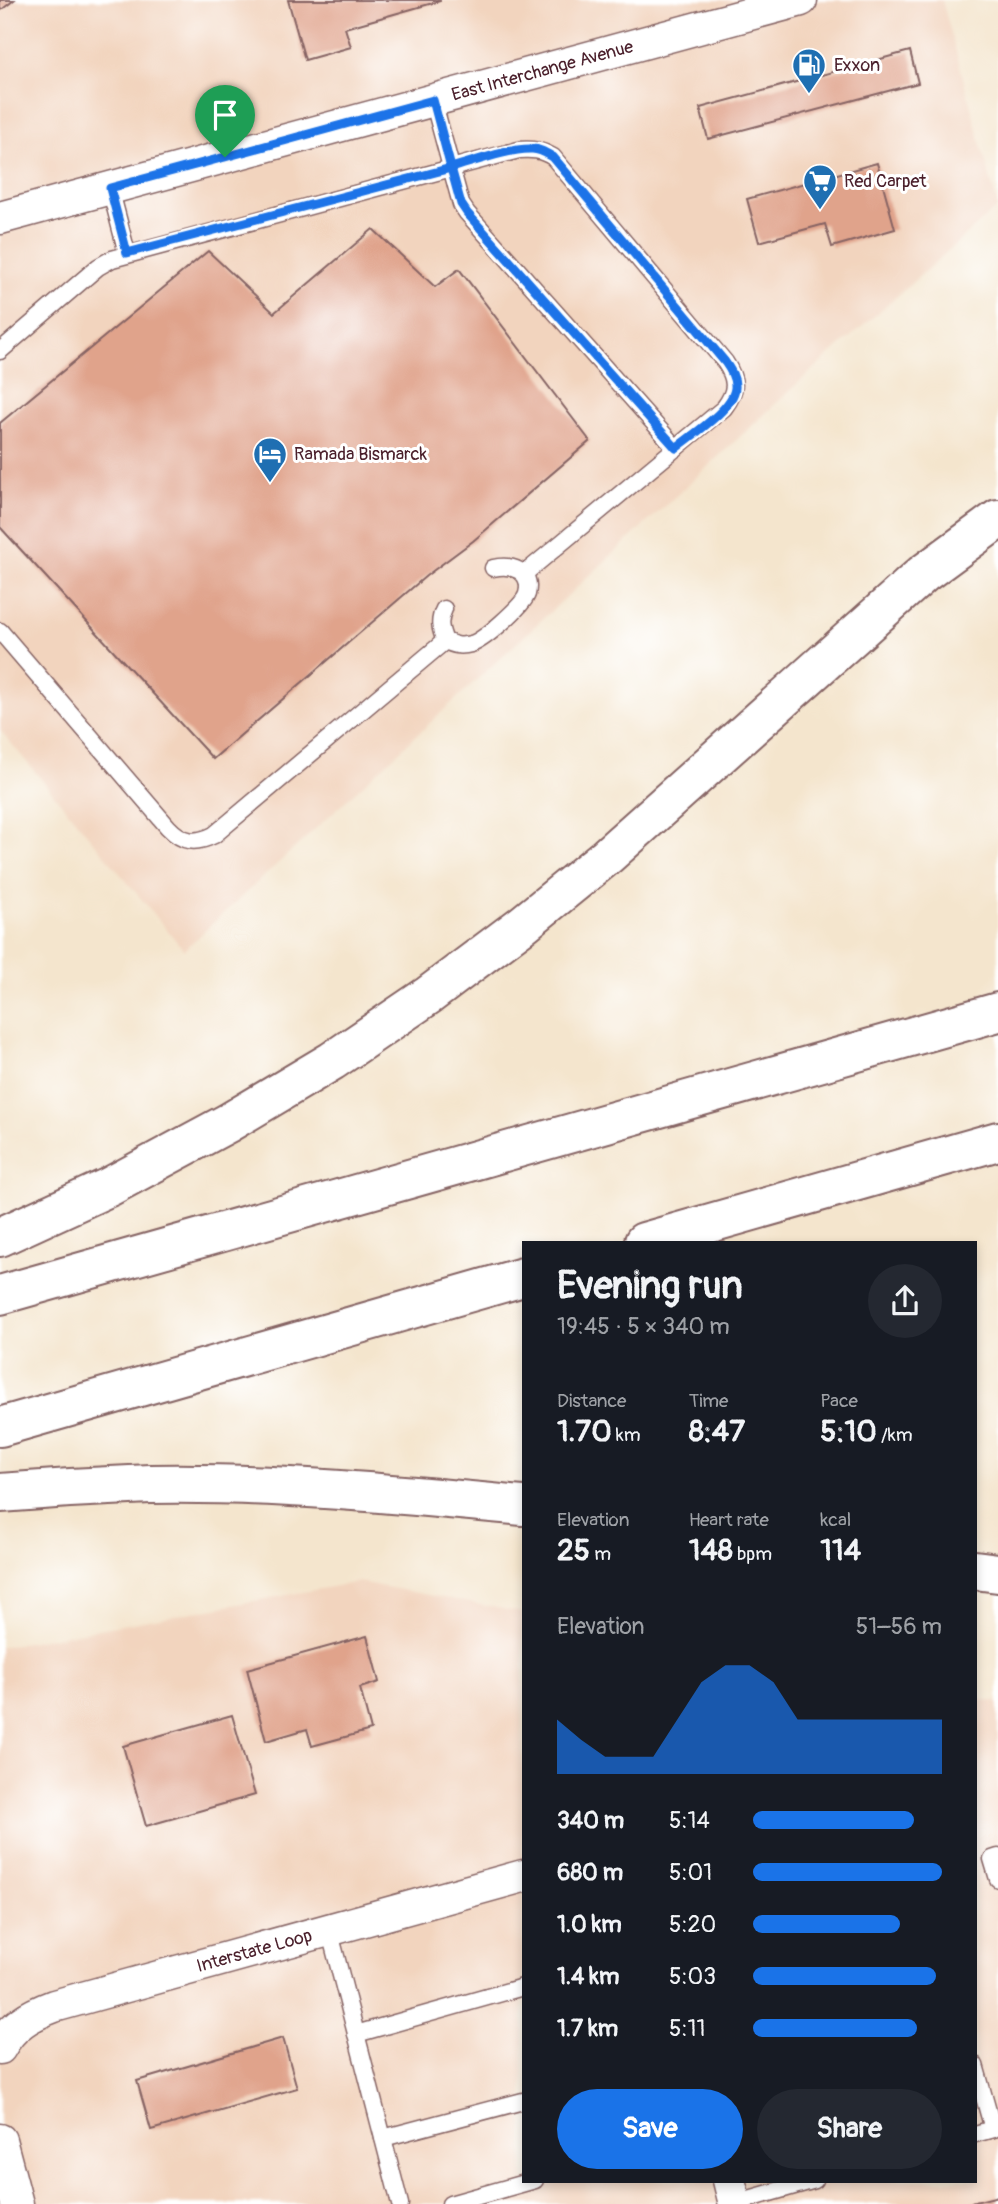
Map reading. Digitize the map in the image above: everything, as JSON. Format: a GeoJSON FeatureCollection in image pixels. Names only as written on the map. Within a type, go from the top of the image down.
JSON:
{"type":"FeatureCollection","features":[{"type":"Feature","properties":{"kind":"highway"},"geometry":{"type":"LineString","coordinates":[[0,1237],[110,1187],[228,1123],[332,1061],[429,995],[607,856],[923,574],[998,519]]}},
{"type":"Feature","properties":{"kind":"highway"},"geometry":{"type":"LineString","coordinates":[[0,1295],[998,1012]]}},
{"type":"Feature","properties":{"kind":"highway"},"geometry":{"type":"LineString","coordinates":[[648,1241],[998,1141]]}},
{"type":"Feature","properties":{"kind":"highway"},"geometry":{"type":"LineString","coordinates":[[0,1427],[522,1277]]}},
{"type":"Feature","properties":{"kind":"highway"},"geometry":{"type":"LineString","coordinates":[[0,1493],[150,1484],[232,1485],[324,1488],[522,1506]]}},
{"type":"Feature","properties":{"kind":"highway"},"geometry":{"type":"LineString","coordinates":[[977,1570],[998,1573]]}},
{"type":"Feature","properties":{"kind":"street","name":"East Interchange Avenue"},"geometry":{"type":"LineString","coordinates":[[0,218],[802,0]]}},
{"type":"Feature","properties":{"kind":"street","name":"Interstate Loop"},"geometry":{"type":"LineString","coordinates":[[4,2031],[32,2014],[54,2006],[522,1876]]}},
{"type":"Feature","properties":{"kind":"street"},"geometry":{"type":"LineString","coordinates":[[0,2140],[17,2204]]}},
{"type":"Feature","properties":{"kind":"street"},"geometry":{"type":"LineString","coordinates":[[730,2183],[735,2204]]}},
{"type":"Feature","properties":{"kind":"lane"},"geometry":{"type":"LineString","coordinates":[[433,100],[461,204],[467,213],[676,448]]}},
{"type":"Feature","properties":{"kind":"lane"},"geometry":{"type":"LineString","coordinates":[[0,351],[98,267],[127,253],[519,150],[543,151],[553,157],[725,362],[733,373],[736,386],[724,408],[524,574]]}},
{"type":"Feature","properties":{"kind":"lane"},"geometry":{"type":"LineString","coordinates":[[110,188],[127,253]]}},
{"type":"Feature","properties":{"kind":"lane"},"geometry":{"type":"LineString","coordinates":[[444,610],[439,619],[444,641],[456,646],[477,642],[521,604],[526,595],[524,574],[517,568],[506,565],[493,568]]}},
{"type":"Feature","properties":{"kind":"lane"},"geometry":{"type":"LineString","coordinates":[[0,631],[177,837],[191,842],[203,841],[214,835],[444,641]]}},
{"type":"Feature","properties":{"kind":"lane"},"geometry":{"type":"LineString","coordinates":[[998,1857],[992,1859],[998,1879]]}},
{"type":"Feature","properties":{"kind":"lane"},"geometry":{"type":"LineString","coordinates":[[330,1929],[400,2204]]}},
{"type":"Feature","properties":{"kind":"lane"},"geometry":{"type":"LineString","coordinates":[[356,2034],[522,1987]]}},
{"type":"Feature","properties":{"kind":"lane"},"geometry":{"type":"LineString","coordinates":[[977,2072],[993,2129],[977,2133]]}},
{"type":"Feature","properties":{"kind":"lane"},"geometry":{"type":"LineString","coordinates":[[383,2138],[522,2101]]}},
{"type":"Feature","properties":{"kind":"lane"},"geometry":{"type":"LineString","coordinates":[[450,2204],[524,2183]]}},
{"type":"Feature","properties":{"kind":"lane"},"geometry":{"type":"LineString","coordinates":[[735,2204],[805,2183]]}},
{"type":"Feature","properties":{"kind":"shaded area"},"geometry":{"type":"Polygon","coordinates":[[[0,0],[942,0],[998,207],[797,384],[184,950],[0,730],[0,0]]]}},
{"type":"Feature","properties":{"kind":"shaded area"},"geometry":{"type":"Polygon","coordinates":[[[359,1582],[522,1613],[522,2183],[977,2183],[977,1698],[998,1702],[998,2204],[0,2204],[0,1647],[359,1582]]]}},
{"type":"Feature","properties":{"kind":"building"},"geometry":{"type":"Polygon","coordinates":[[[0,0],[14,0],[0,11],[0,0]]]}},
{"type":"Feature","properties":{"kind":"building"},"geometry":{"type":"Polygon","coordinates":[[[288,0],[440,1],[345,28],[351,47],[305,60],[288,0]]]}},
{"type":"Feature","properties":{"kind":"building","name":"Exxon"},"geometry":{"type":"Polygon","coordinates":[[[910,51],[918,83],[708,139],[700,108],[910,51]]]}},
{"type":"Feature","properties":{"kind":"building","name":"Red Carpet"},"geometry":{"type":"Polygon","coordinates":[[[877,163],[895,229],[832,247],[825,224],[759,242],[747,199],[877,163]]]}},
{"type":"Feature","properties":{"kind":"building","name":"Ramada Bismarck"},"geometry":{"type":"Polygon","coordinates":[[[373,229],[435,287],[459,269],[590,441],[473,541],[426,576],[213,759],[0,527],[0,423],[208,251],[274,313],[373,229]]]}},
{"type":"Feature","properties":{"kind":"building"},"geometry":{"type":"Polygon","coordinates":[[[367,1636],[379,1682],[360,1688],[371,1730],[312,1746],[307,1729],[266,1741],[247,1669],[367,1636]]]}},
{"type":"Feature","properties":{"kind":"building"},"geometry":{"type":"Polygon","coordinates":[[[232,1715],[255,1795],[146,1826],[123,1746],[232,1715]]]}},
{"type":"Feature","properties":{"kind":"building"},"geometry":{"type":"Polygon","coordinates":[[[283,2038],[297,2088],[151,2130],[137,2081],[283,2038]]]}},
{"type":"Feature","properties":{"kind":"building"},"geometry":{"type":"Polygon","coordinates":[[[998,2196],[998,2204],[971,2204],[971,2203],[998,2196]]]}},
{"type":"Feature","properties":{"kind":"place","name":"Exxon"},"geometry":{"type":"Point","coordinates":[809,95]}},
{"type":"Feature","properties":{"kind":"place","name":"Red Carpet"},"geometry":{"type":"Point","coordinates":[820,211]}},
{"type":"Feature","properties":{"kind":"place","name":"Ramada Bismarck"},"geometry":{"type":"Point","coordinates":[270,484]}},
{"type":"Feature","properties":{"kind":"route"},"geometry":{"type":"LineString","coordinates":[[225,157],[110,188],[127,253],[451,168],[461,204],[467,213],[676,448],[724,408],[732,397],[736,386],[733,373],[725,362],[553,157],[543,151],[519,150],[451,168],[433,100],[225,157]]}}]}
